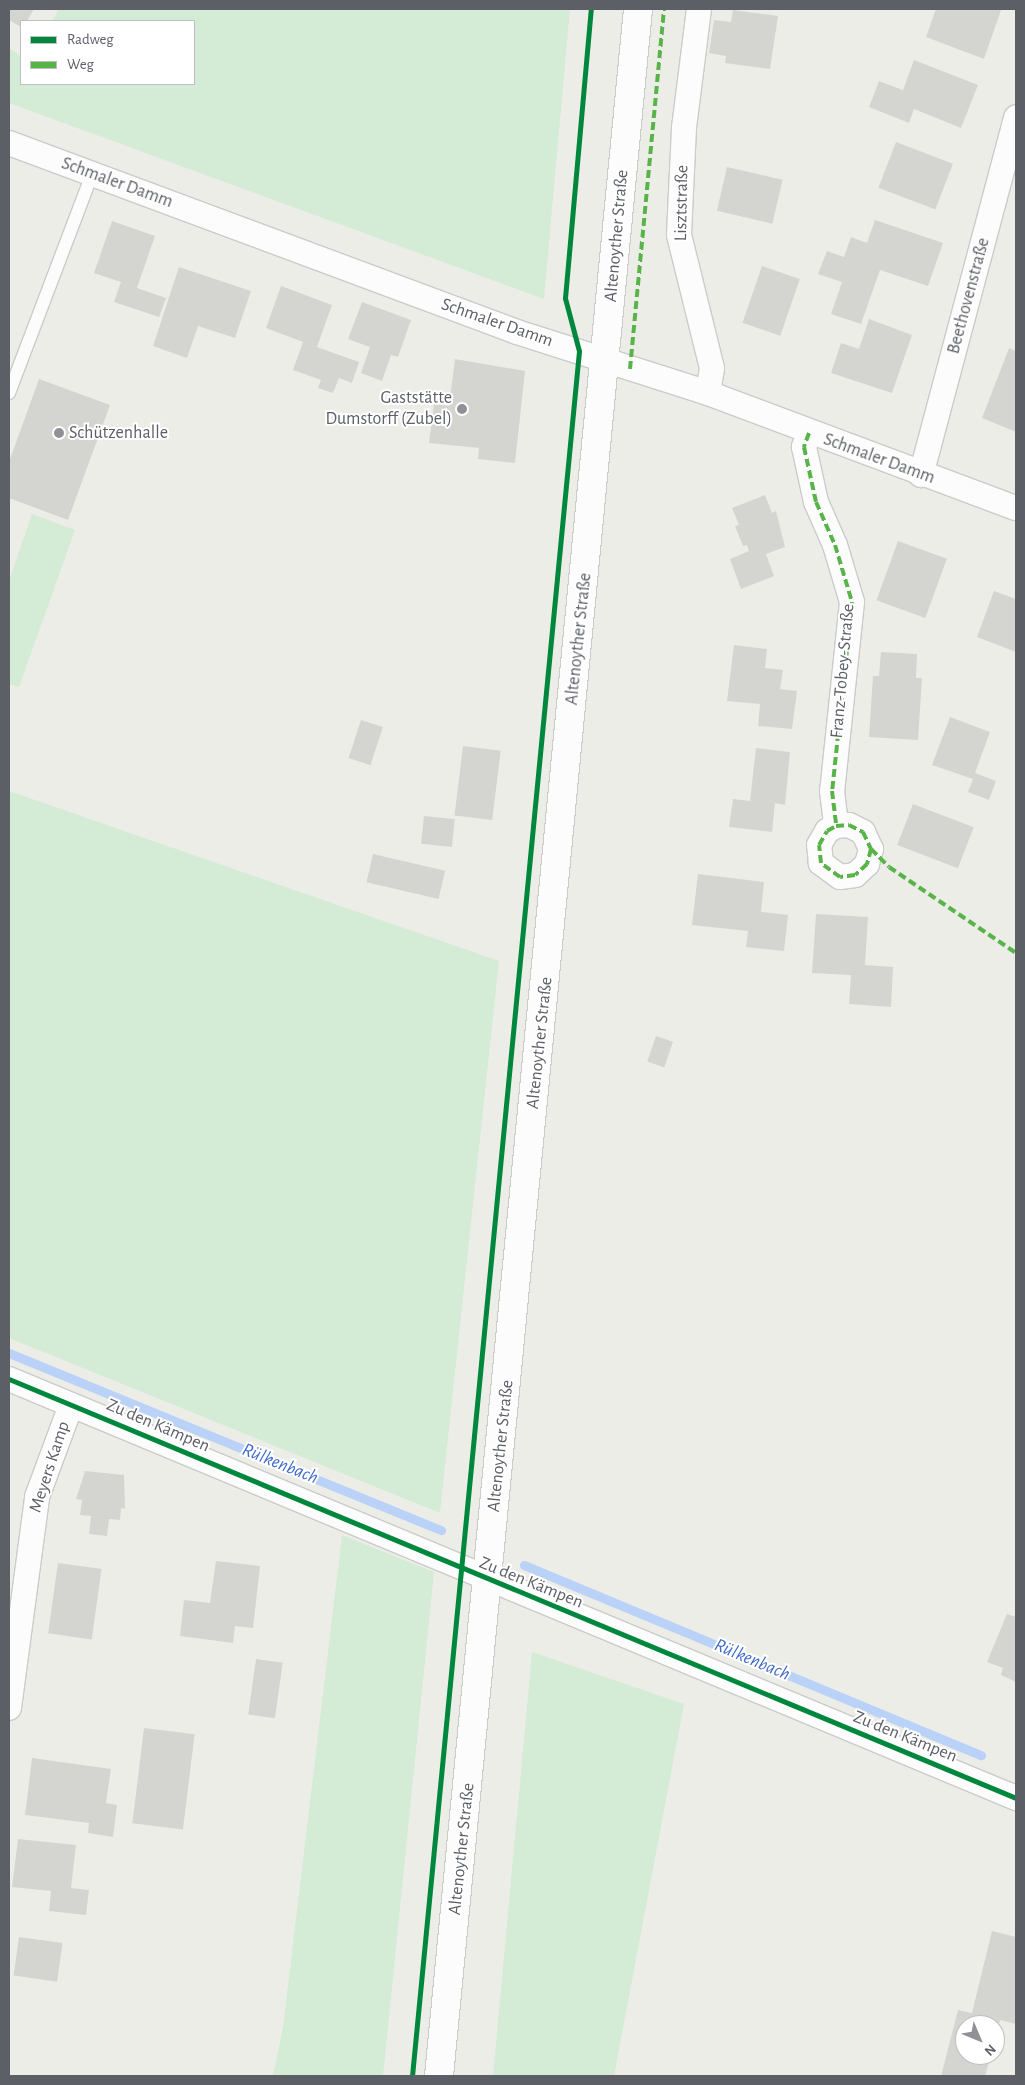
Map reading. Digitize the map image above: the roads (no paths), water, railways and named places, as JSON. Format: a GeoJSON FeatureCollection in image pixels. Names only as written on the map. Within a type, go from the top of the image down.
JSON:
{"type":"FeatureCollection","features":[{"type":"Feature","properties":{"kind":"main road","name":"Altenoyther Straße"},"geometry":{"type":"LineString","coordinates":[[440,2076],[606,361],[638,9]]}},
{"type":"Feature","properties":{"kind":"street","name":"Lisztstraße"},"geometry":{"type":"LineString","coordinates":[[699,9],[684,128],[679,236],[712,368],[708,393]]}},
{"type":"Feature","properties":{"kind":"street","name":"Beethovenstraße"},"geometry":{"type":"LineString","coordinates":[[921,475],[1016,117]]}},
{"type":"Feature","properties":{"kind":"street","name":"Schmaler Damm"},"geometry":{"type":"LineString","coordinates":[[9,142],[518,332],[708,393],[808,433],[1016,508]]}},
{"type":"Feature","properties":{"kind":"street","name":"Franz-Tobey-Straße"},"geometry":{"type":"LineString","coordinates":[[808,433],[804,447],[816,502],[835,545],[852,602],[832,791],[836,826]]}},
{"type":"Feature","properties":{"kind":"street","name":"Zu den Kämpen"},"geometry":{"type":"LineString","coordinates":[[9,1379],[488,1580],[1016,1798]]}},
{"type":"Feature","properties":{"kind":"street","name":"Meyers Kamp"},"geometry":{"type":"LineString","coordinates":[[9,1708],[37,1497],[71,1404]]}},
{"type":"Feature","properties":{"kind":"lane"},"geometry":{"type":"LineString","coordinates":[[9,393],[92,174]]}},
{"type":"Feature","properties":{"kind":"waterway","name":"Rülkenbach"},"geometry":{"type":"LineString","coordinates":[[9,1353],[441,1530]]}},
{"type":"Feature","properties":{"kind":"waterway","name":"Rülkenbach"},"geometry":{"type":"LineString","coordinates":[[524,1565],[981,1755]]}},
{"type":"Feature","properties":{"kind":"place","name":"Gaststätte Dumstorff (Zubel)"},"geometry":{"type":"Point","coordinates":[462,409]}},
{"type":"Feature","properties":{"kind":"place","name":"Schützenhalle"},"geometry":{"type":"Point","coordinates":[59,433]}}]}
